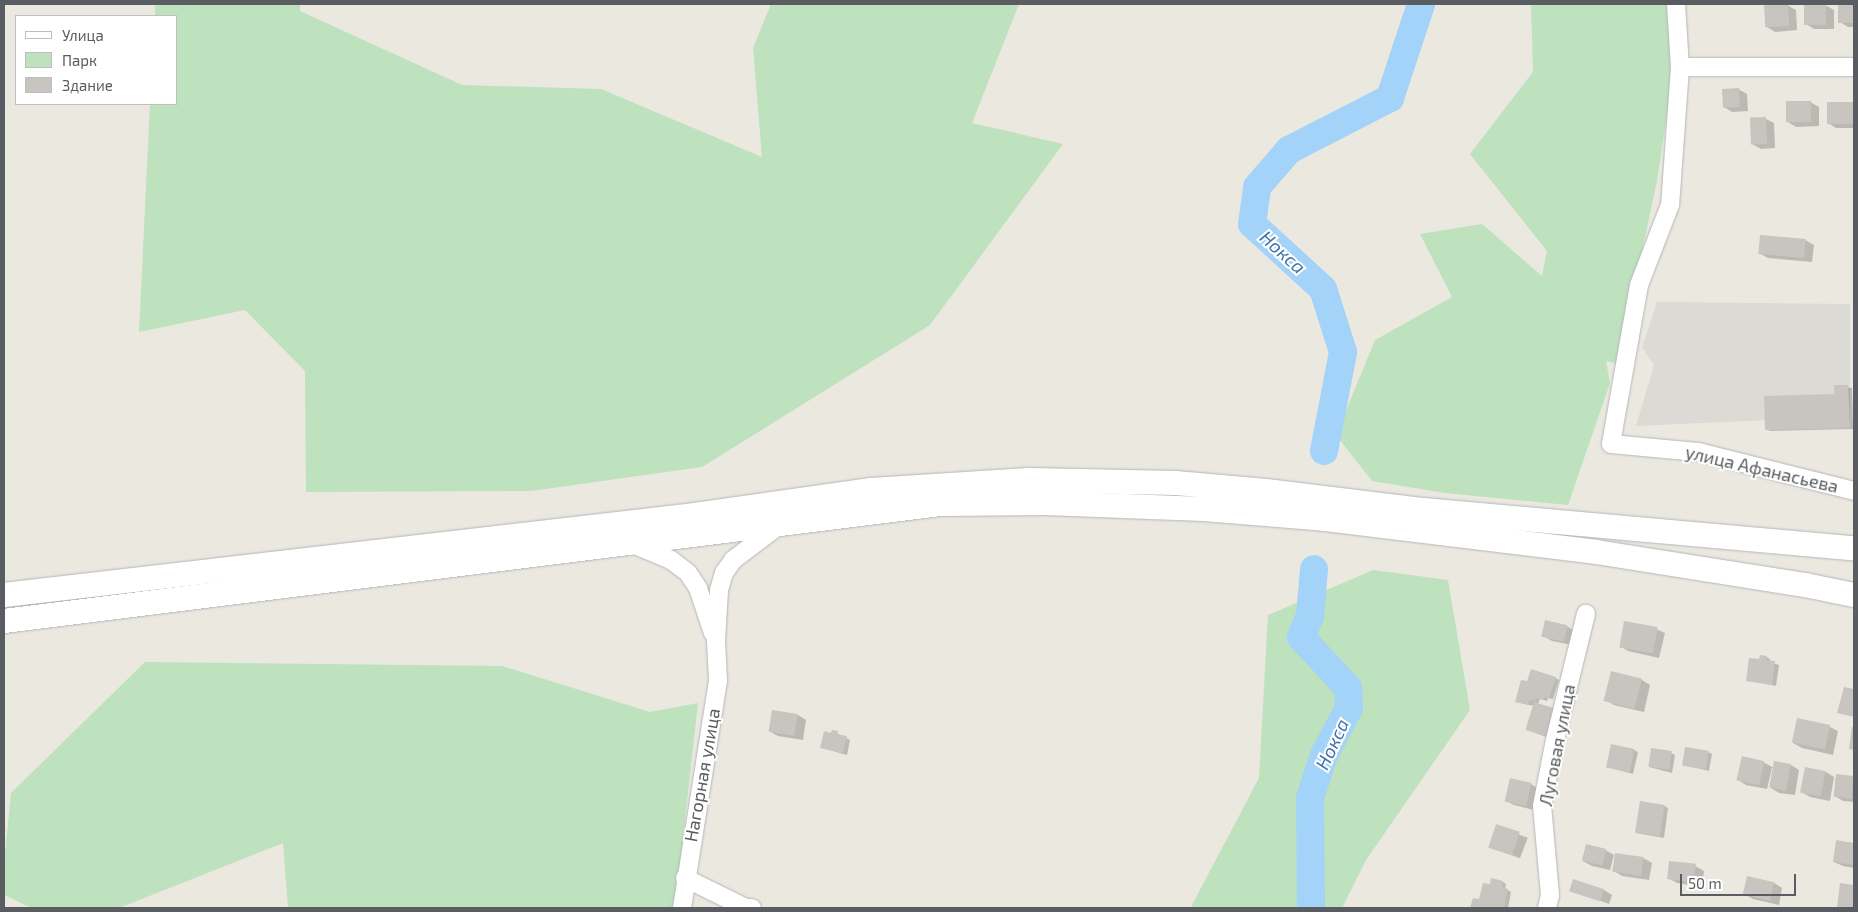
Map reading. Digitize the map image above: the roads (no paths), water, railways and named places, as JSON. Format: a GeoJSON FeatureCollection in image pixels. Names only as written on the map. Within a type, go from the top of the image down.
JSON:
{"type":"FeatureCollection","features":[{"type":"Feature","properties":{"kind":"main road"},"geometry":{"type":"LineString","coordinates":[[4,595],[695,515],[871,490],[1029,480],[1186,484],[1266,491],[1424,510],[1854,548]]}},
{"type":"Feature","properties":{"kind":"main road"},"geometry":{"type":"LineString","coordinates":[[4,621],[626,542],[778,526],[882,510],[941,504],[1045,503],[1204,509],[1325,519],[1596,552],[1805,584],[1854,595]]}},
{"type":"Feature","properties":{"kind":"street"},"geometry":{"type":"LineString","coordinates":[[1676,4],[1680,66],[1854,67]]}},
{"type":"Feature","properties":{"kind":"street","name":"улица Афанасьева"},"geometry":{"type":"LineString","coordinates":[[1680,66],[1670,205],[1640,286],[1611,444],[1698,452],[1854,491]]}},
{"type":"Feature","properties":{"kind":"street"},"geometry":{"type":"LineString","coordinates":[[716,641],[719,590],[724,573],[733,560],[778,526]]}},
{"type":"Feature","properties":{"kind":"street"},"geometry":{"type":"LineString","coordinates":[[626,542],[671,560],[688,573],[698,588],[716,641]]}},
{"type":"Feature","properties":{"kind":"street","name":"Луговая улица"},"geometry":{"type":"LineString","coordinates":[[1547,908],[1550,895],[1542,806],[1555,740],[1586,614]]}},
{"type":"Feature","properties":{"kind":"street","name":"Нагорная улица"},"geometry":{"type":"LineString","coordinates":[[682,908],[685,878],[716,697],[718,680],[716,641]]}},
{"type":"Feature","properties":{"kind":"street"},"geometry":{"type":"LineString","coordinates":[[685,878],[746,908],[752,908]]}},
{"type":"Feature","properties":{"kind":"waterway","name":"Нокса"},"geometry":{"type":"LineString","coordinates":[[1324,451],[1343,352],[1323,289],[1252,224],[1257,187],[1289,150],[1390,98],[1421,4]]}},
{"type":"Feature","properties":{"kind":"waterway","name":"Нокса"},"geometry":{"type":"LineString","coordinates":[[1311,908],[1310,798],[1324,755],[1349,708],[1348,688],[1301,637],[1310,616],[1314,569]]}}]}
